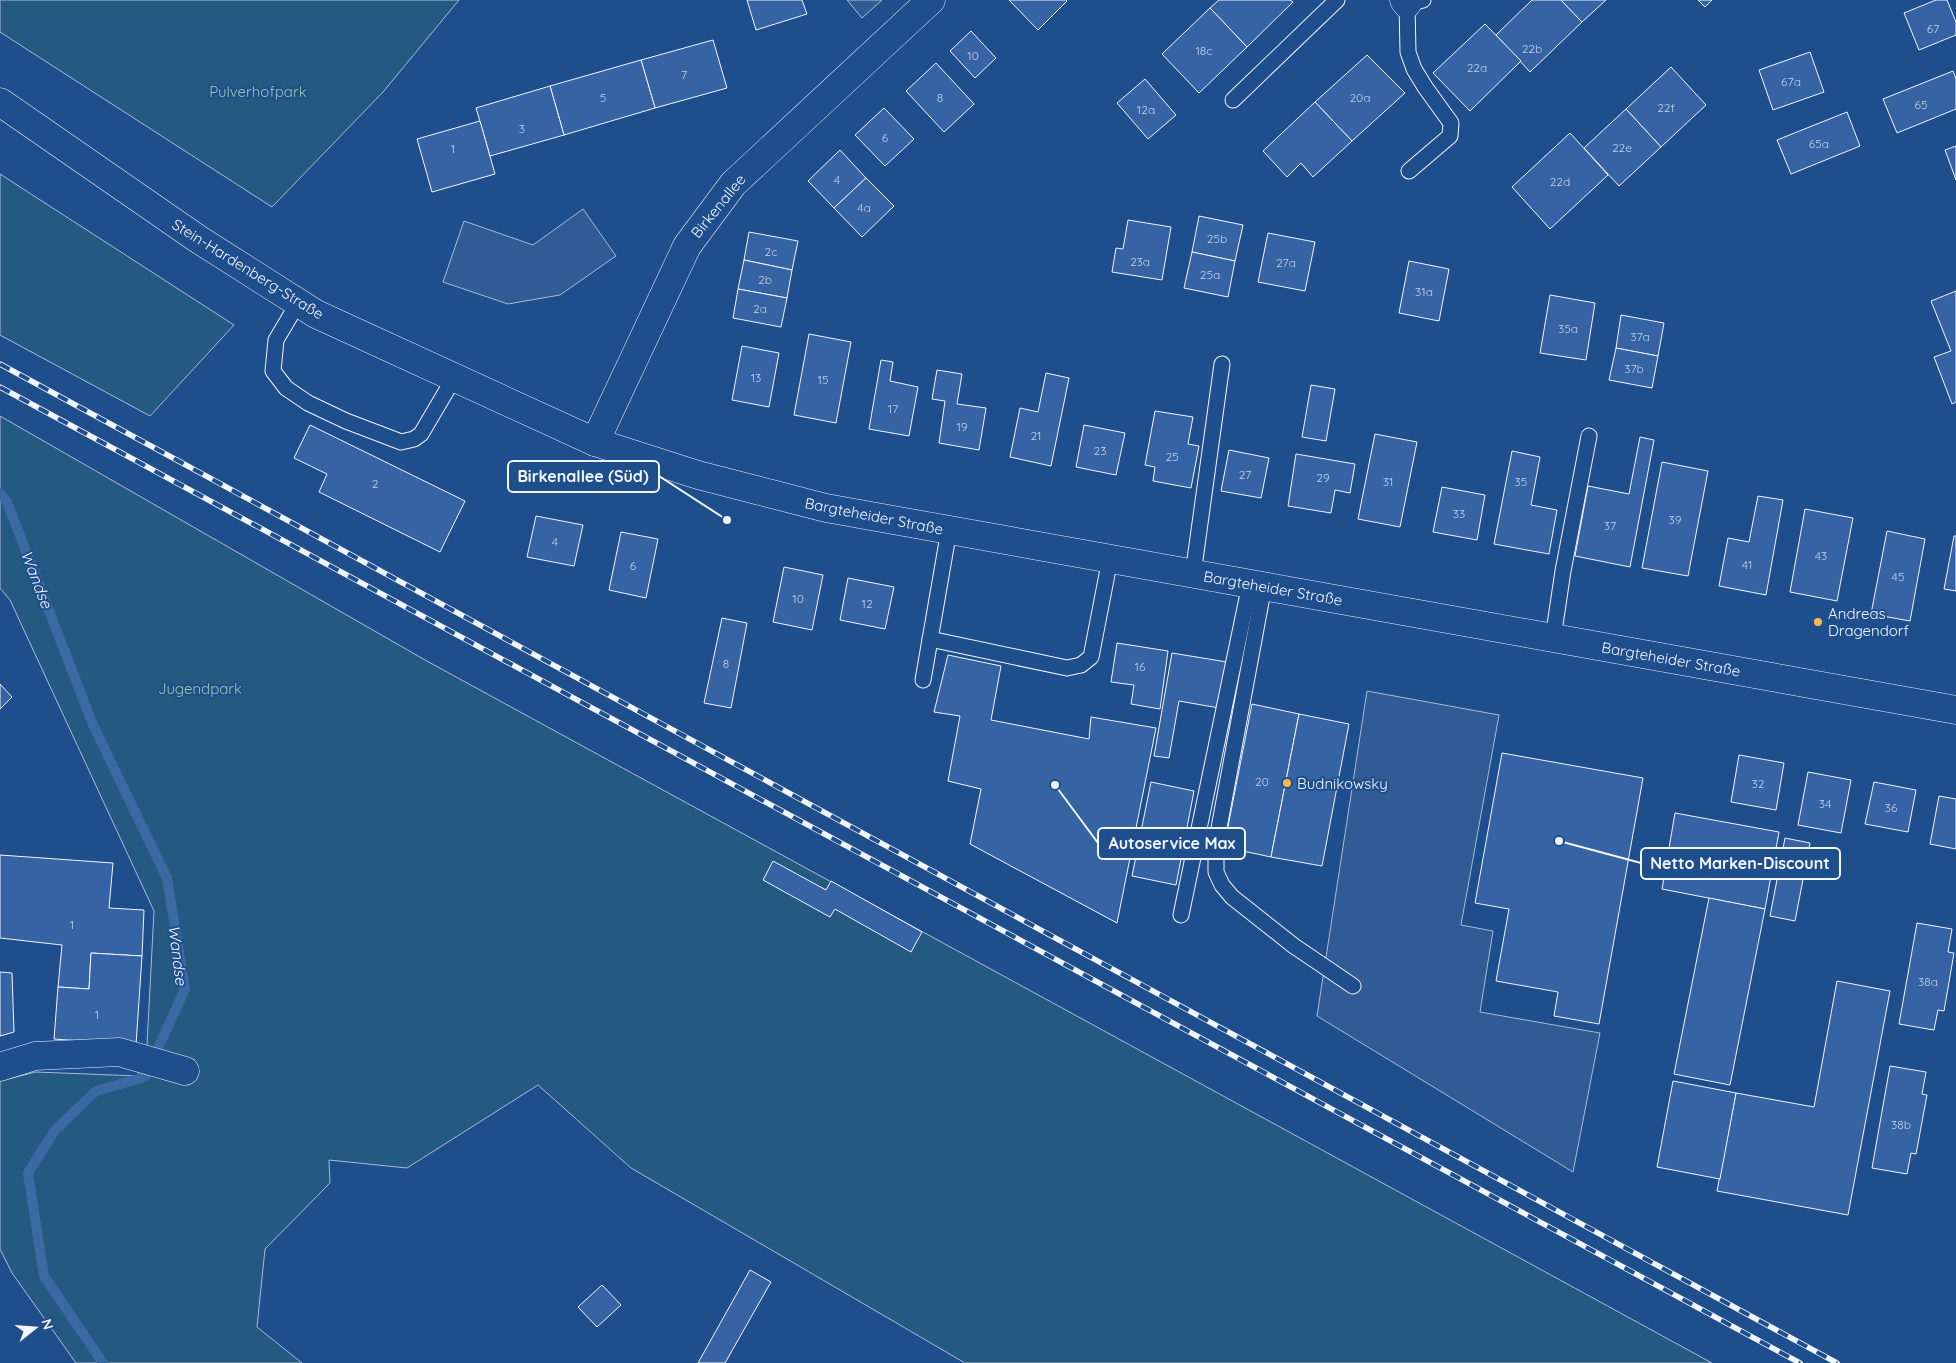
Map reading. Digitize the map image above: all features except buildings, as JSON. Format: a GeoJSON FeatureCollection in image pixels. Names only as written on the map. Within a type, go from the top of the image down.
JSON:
{"type":"FeatureCollection","features":[{"type":"Feature","properties":{"kind":"main road","name":"Birkenallee"},"geometry":{"type":"LineString","coordinates":[[595,442],[686,246],[733,184],[931,0]]}},
{"type":"Feature","properties":{"kind":"main road","name":"Stein-Hardenberg-Straße"},"geometry":{"type":"LineString","coordinates":[[0,102],[198,240],[316,314],[595,442]]}},
{"type":"Feature","properties":{"kind":"main road","name":"Bargteheider Straße"},"geometry":{"type":"LineString","coordinates":[[595,442],[698,475],[826,508],[1956,710]]}},
{"type":"Feature","properties":{"kind":"main road"},"geometry":{"type":"LineString","coordinates":[[0,1067],[35,1056],[119,1052],[185,1071]]}},
{"type":"Feature","properties":{"kind":"lane"},"geometry":{"type":"LineString","coordinates":[[1232,100],[1337,0]]}},
{"type":"Feature","properties":{"kind":"lane"},"geometry":{"type":"LineString","coordinates":[[1409,171],[1450,136],[1452,131],[1451,123],[1414,69],[1408,52],[1412,1]]}},
{"type":"Feature","properties":{"kind":"lane"},"geometry":{"type":"LineString","coordinates":[[298,303],[276,340],[273,371],[286,388],[308,402],[346,421],[401,442],[414,439],[421,434],[454,378]]}},
{"type":"Feature","properties":{"kind":"lane"},"geometry":{"type":"LineString","coordinates":[[1193,574],[1222,364]]}},
{"type":"Feature","properties":{"kind":"lane"},"geometry":{"type":"LineString","coordinates":[[1553,638],[1563,571],[1589,436]]}},
{"type":"Feature","properties":{"kind":"lane"},"geometry":{"type":"LineString","coordinates":[[924,680],[948,530]]}},
{"type":"Feature","properties":{"kind":"lane"},"geometry":{"type":"LineString","coordinates":[[930,639],[1067,668],[1081,665],[1091,657],[1110,559]]}},
{"type":"Feature","properties":{"kind":"lane"},"geometry":{"type":"LineString","coordinates":[[1181,915],[1257,585]]}},
{"type":"Feature","properties":{"kind":"lane"},"geometry":{"type":"LineString","coordinates":[[1257,585],[1216,844],[1216,872],[1222,885],[1232,896],[1294,946],[1353,986]]}},
{"type":"Feature","properties":{"kind":"green space","name":"Pulverhofpark"},"geometry":{"type":"Polygon","coordinates":[[[0,0],[459,0],[383,92],[272,207],[0,32],[0,0]]]}},
{"type":"Feature","properties":{"kind":"green space"},"geometry":{"type":"Polygon","coordinates":[[[0,174],[234,325],[150,416],[0,335],[0,174]]]}},
{"type":"Feature","properties":{"kind":"green space","name":"Jugendpark"},"geometry":{"type":"Polygon","coordinates":[[[0,416],[425,660],[1712,1363],[965,1363],[631,1168],[538,1085],[407,1168],[329,1160],[330,1183],[265,1249],[257,1327],[302,1363],[76,1363],[12,1273],[0,1249],[0,1081],[36,1072],[138,1076],[147,1045],[154,911],[10,600],[0,588],[0,416]]]}},
{"type":"Feature","properties":{"kind":"shaded area"},"geometry":{"type":"Polygon","coordinates":[[[847,0],[882,0],[862,18],[847,0]]]}},
{"type":"Feature","properties":{"kind":"shaded area"},"geometry":{"type":"Polygon","coordinates":[[[583,209],[616,256],[560,295],[508,304],[443,282],[464,221],[533,245],[583,209]]]}},
{"type":"Feature","properties":{"kind":"shaded area"},"geometry":{"type":"Polygon","coordinates":[[[1367,691],[1499,715],[1461,925],[1493,931],[1480,1012],[1600,1033],[1573,1172],[1317,1016],[1367,691]]]}},
{"type":"Feature","properties":{"kind":"waterway","name":"Wandse"},"geometry":{"type":"LineString","coordinates":[[0,493],[7,502],[93,725],[167,878],[185,989],[145,1077],[96,1091],[55,1130],[28,1173],[44,1276],[103,1363]]}},
{"type":"Feature","properties":{"kind":"railway"},"geometry":{"type":"LineString","coordinates":[[0,364],[1837,1363]]}},
{"type":"Feature","properties":{"kind":"railway"},"geometry":{"type":"LineString","coordinates":[[0,387],[1800,1363]]}},
{"type":"Feature","properties":{"kind":"place","name":"Birkenallee (Süd)"},"geometry":{"type":"Point","coordinates":[727,520]}},
{"type":"Feature","properties":{"kind":"place","name":"Andreas Dragendorf"},"geometry":{"type":"Point","coordinates":[1818,622]}},
{"type":"Feature","properties":{"kind":"place","name":"Budnikowsky"},"geometry":{"type":"Point","coordinates":[1287,783]}},
{"type":"Feature","properties":{"kind":"place","name":"Autoservice Max"},"geometry":{"type":"Point","coordinates":[1055,785]}},
{"type":"Feature","properties":{"kind":"place","name":"Netto Marken-Discount"},"geometry":{"type":"Point","coordinates":[1559,841]}}]}
